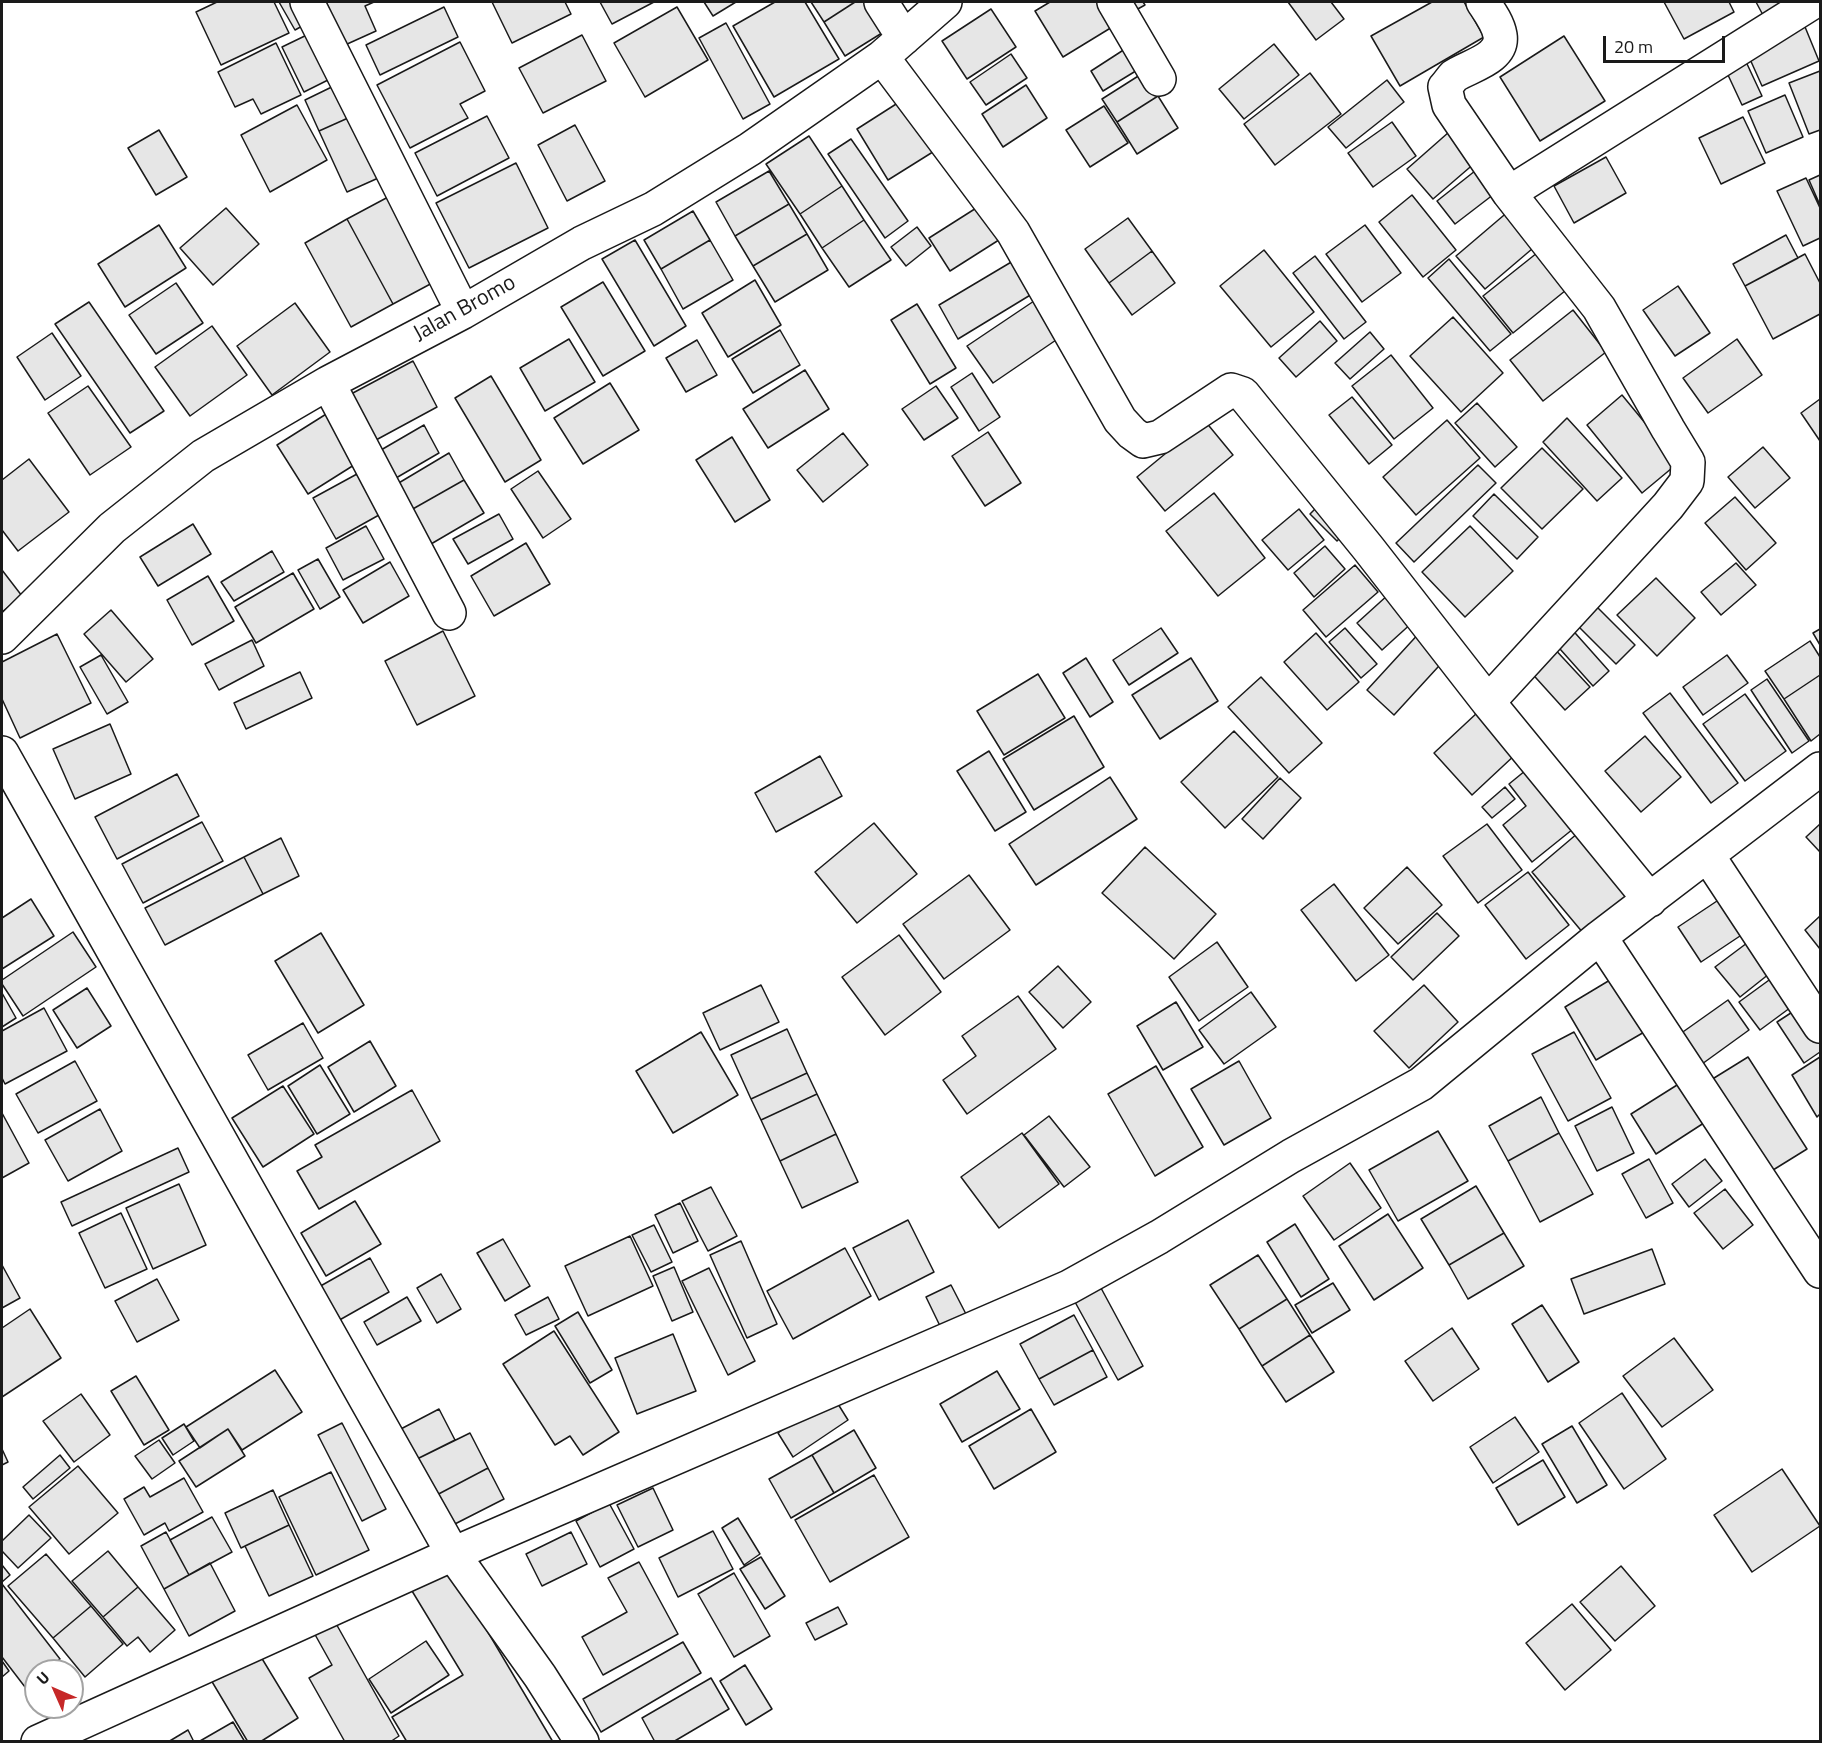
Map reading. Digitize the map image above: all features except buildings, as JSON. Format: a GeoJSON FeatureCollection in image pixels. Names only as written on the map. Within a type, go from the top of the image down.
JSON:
{"type":"FeatureCollection","features":[{"type":"Feature","properties":{"kind":"street"},"geometry":{"type":"LineString","coordinates":[[307,2],[463,312]]}},
{"type":"Feature","properties":{"kind":"street"},"geometry":{"type":"LineString","coordinates":[[881,2],[893,47],[1013,232],[1120,420],[1143,441],[1160,437],[1231,390],[1243,394],[1368,548],[1488,702],[1650,900]]}},
{"type":"Feature","properties":{"kind":"street","name":"Jalan Bromo"},"geometry":{"type":"LineString","coordinates":[[2,637],[112,528],[203,456],[328,383],[463,312],[582,243],[652,209],[750,149],[893,47],[945,2]]}},
{"type":"Feature","properties":{"kind":"street"},"geometry":{"type":"LineString","coordinates":[[1114,2],[1159,79]]}},
{"type":"Feature","properties":{"kind":"street"},"geometry":{"type":"LineString","coordinates":[[1483,2],[1500,33],[1501,42],[1485,60],[1454,77],[1445,87],[1449,105],[1509,193],[1599,308],[1688,462],[1687,481],[1668,506],[1488,702]]}},
{"type":"Feature","properties":{"kind":"street"},"geometry":{"type":"LineString","coordinates":[[1509,193],[1813,2]]}},
{"type":"Feature","properties":{"kind":"street"},"geometry":{"type":"LineString","coordinates":[[328,383],[449,613]]}},
{"type":"Feature","properties":{"kind":"street"},"geometry":{"type":"LineString","coordinates":[[2,753],[453,1554],[540,1676],[582,1742]]}},
{"type":"Feature","properties":{"kind":"street"},"geometry":{"type":"LineString","coordinates":[[38,1742],[453,1554],[1070,1287],[1159,1237],[1292,1156],[1421,1084],[1600,937],[1821,770]]}},
{"type":"Feature","properties":{"kind":"street"},"geometry":{"type":"LineString","coordinates":[[1708,856],[1821,1026]]}},
{"type":"Feature","properties":{"kind":"street"},"geometry":{"type":"LineString","coordinates":[[1600,937],[1821,1270]]}}]}
